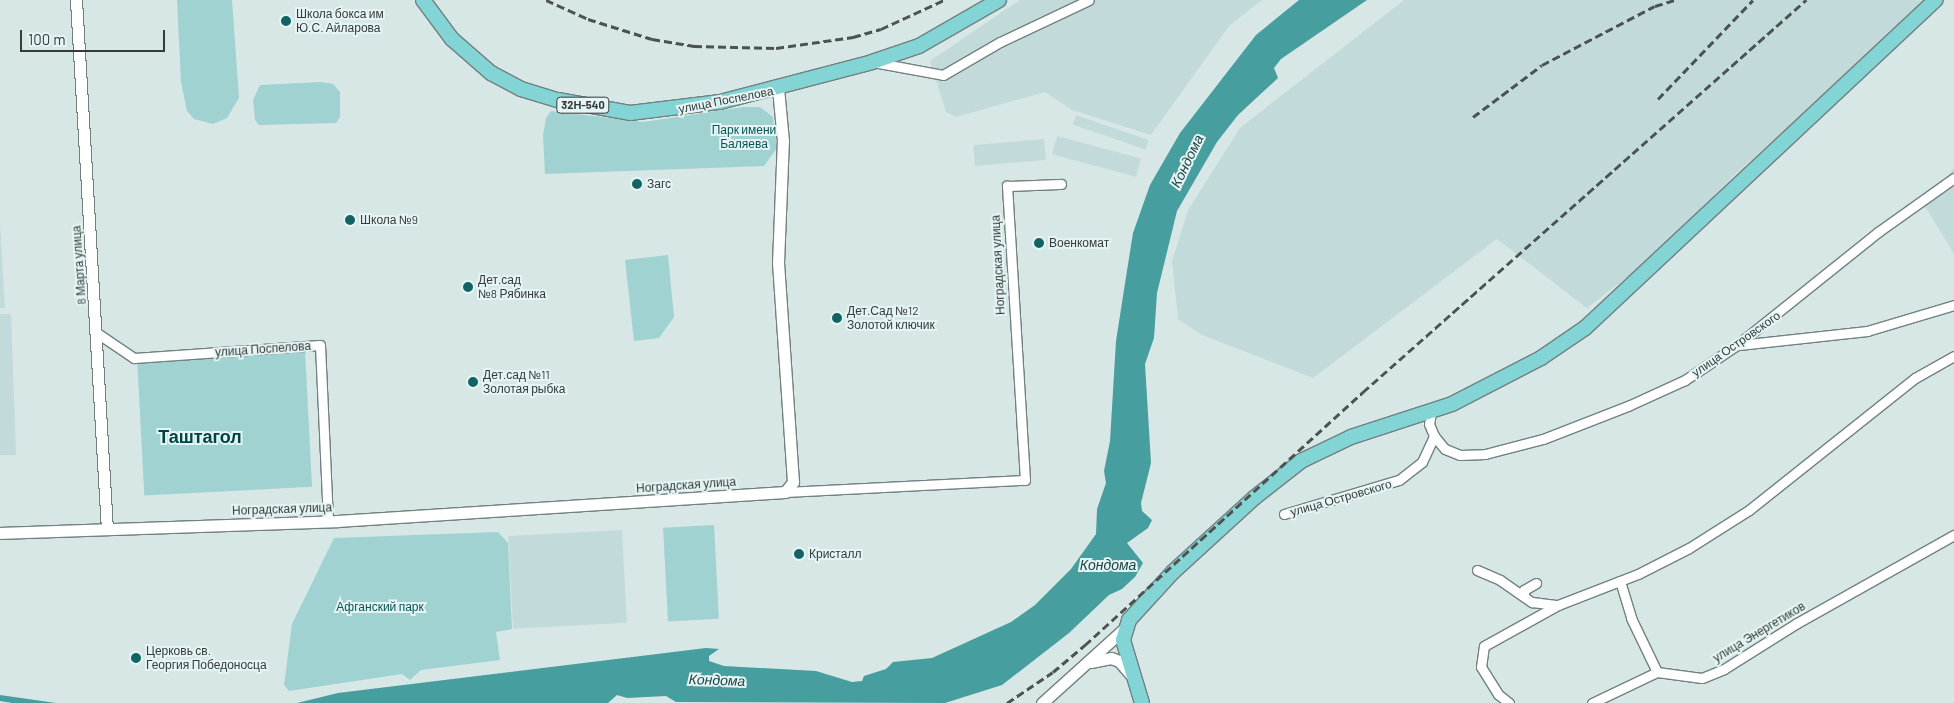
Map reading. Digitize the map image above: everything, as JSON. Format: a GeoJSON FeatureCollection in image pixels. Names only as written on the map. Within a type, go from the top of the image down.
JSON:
{"type":"FeatureCollection","features":[{"type":"Feature","properties":{"kind":"main road","name":"улица Поспелова"},"geometry":{"type":"LineString","coordinates":[[424,0],[452,39],[491,73],[521,89],[558,100],[630,113],[676,110],[778,88]]}},
{"type":"Feature","properties":{"kind":"main road","name":"32Н-540"},"geometry":{"type":"LineString","coordinates":[[778,88],[872,62],[919,46],[999,0]]}},
{"type":"Feature","properties":{"kind":"main road"},"geometry":{"type":"LineString","coordinates":[[1142,703],[1126,650],[1124,629],[1136,610],[1173,572],[1254,498],[1301,461],[1351,437],[1431,413],[1541,358],[1585,328],[1936,0]]}},
{"type":"Feature","properties":{"kind":"street","name":"8 Марта улица"},"geometry":{"type":"LineString","coordinates":[[76,0],[97,332],[107,529]]}},
{"type":"Feature","properties":{"kind":"street"},"geometry":{"type":"LineString","coordinates":[[872,62],[943,75],[1000,42],[1088,0]]}},
{"type":"Feature","properties":{"kind":"street","name":"улица Поспелова"},"geometry":{"type":"LineString","coordinates":[[778,88],[783,141],[778,263],[783,379],[793,482],[785,492]]}},
{"type":"Feature","properties":{"kind":"street","name":"улица Островского"},"geometry":{"type":"LineString","coordinates":[[1284,514],[1399,480],[1422,462],[1434,436],[1445,449],[1460,455],[1484,454],[1544,439],[1685,380],[1738,346],[1878,232],[1954,178]]}},
{"type":"Feature","properties":{"kind":"street","name":"Ноградская улица"},"geometry":{"type":"LineString","coordinates":[[0,533],[328,521],[785,492],[1025,480],[1007,186],[1061,184]]}},
{"type":"Feature","properties":{"kind":"street"},"geometry":{"type":"LineString","coordinates":[[1738,346],[1867,330],[1954,305]]}},
{"type":"Feature","properties":{"kind":"street","name":"улица Поспелова"},"geometry":{"type":"LineString","coordinates":[[97,332],[134,358],[320,345],[328,521]]}},
{"type":"Feature","properties":{"kind":"street"},"geometry":{"type":"LineString","coordinates":[[1509,703],[1498,694],[1480,668],[1484,646],[1558,605],[1620,581],[1689,548],[1749,510],[1915,378],[1954,356]]}},
{"type":"Feature","properties":{"kind":"street"},"geometry":{"type":"LineString","coordinates":[[1431,413],[1429,424],[1434,436]]}},
{"type":"Feature","properties":{"kind":"street","name":"улица Энергетиков"},"geometry":{"type":"LineString","coordinates":[[1656,672],[1702,678],[1724,669],[1797,623],[1954,535]]}},
{"type":"Feature","properties":{"kind":"street"},"geometry":{"type":"LineString","coordinates":[[1477,570],[1500,580],[1532,602],[1558,605]]}},
{"type":"Feature","properties":{"kind":"street"},"geometry":{"type":"LineString","coordinates":[[1592,703],[1656,672],[1631,618],[1620,581]]}},
{"type":"Feature","properties":{"kind":"street"},"geometry":{"type":"LineString","coordinates":[[1524,596],[1524,590],[1536,583]]}},
{"type":"Feature","properties":{"kind":"street"},"geometry":{"type":"LineString","coordinates":[[1042,703],[1089,663],[1124,629]]}},
{"type":"Feature","properties":{"kind":"street"},"geometry":{"type":"LineString","coordinates":[[1089,663],[1111,658],[1119,661],[1137,684]]}},
{"type":"Feature","properties":{"kind":"shaded area"},"geometry":{"type":"Polygon","coordinates":[[[1020,0],[1262,0],[1229,26],[1151,135],[1072,110],[1045,92],[956,117],[946,112],[930,61],[1020,0]]]}},
{"type":"Feature","properties":{"kind":"shaded area"},"geometry":{"type":"Polygon","coordinates":[[[1404,0],[1931,0],[1732,177],[1652,258],[1587,308],[1497,239],[1313,378],[1202,335],[1178,319],[1172,261],[1188,210],[1240,128],[1404,0]]]}},
{"type":"Feature","properties":{"kind":"shaded area"},"geometry":{"type":"Polygon","coordinates":[[[1076,115],[1149,140],[1146,150],[1073,124],[1076,115]]]}},
{"type":"Feature","properties":{"kind":"shaded area"},"geometry":{"type":"Polygon","coordinates":[[[1057,136],[1141,159],[1136,177],[1052,154],[1057,136]]]}},
{"type":"Feature","properties":{"kind":"shaded area"},"geometry":{"type":"Polygon","coordinates":[[[1044,139],[1046,160],[975,166],[973,145],[1044,139]]]}},
{"type":"Feature","properties":{"kind":"shaded area"},"geometry":{"type":"Polygon","coordinates":[[[1954,168],[1954,254],[1920,198],[1942,183],[1954,168]]]}},
{"type":"Feature","properties":{"kind":"shaded area"},"geometry":{"type":"Polygon","coordinates":[[[0,222],[5,308],[0,308],[0,222]]]}},
{"type":"Feature","properties":{"kind":"shaded area"},"geometry":{"type":"Polygon","coordinates":[[[0,314],[11,314],[16,455],[0,455],[0,314]]]}},
{"type":"Feature","properties":{"kind":"shaded area"},"geometry":{"type":"Polygon","coordinates":[[[622,530],[627,623],[513,629],[508,536],[622,530]]]}},
{"type":"Feature","properties":{"kind":"green space"},"geometry":{"type":"Polygon","coordinates":[[[177,0],[232,0],[239,98],[227,118],[213,124],[194,119],[187,111],[181,82],[177,0]]]}},
{"type":"Feature","properties":{"kind":"green space"},"geometry":{"type":"Polygon","coordinates":[[[321,82],[333,84],[340,92],[340,117],[336,123],[259,125],[255,120],[253,100],[260,85],[321,82]]]}},
{"type":"Feature","properties":{"kind":"green space","name":"Парк имени Баляева"},"geometry":{"type":"Polygon","coordinates":[[[743,107],[760,107],[773,117],[777,148],[764,166],[545,174],[543,135],[546,118],[551,111],[643,122],[743,107]]]}},
{"type":"Feature","properties":{"kind":"green space"},"geometry":{"type":"Polygon","coordinates":[[[668,255],[674,317],[659,338],[634,341],[625,260],[668,255]]]}},
{"type":"Feature","properties":{"kind":"green space"},"geometry":{"type":"Polygon","coordinates":[[[305,352],[312,487],[144,496],[137,361],[305,352]]]}},
{"type":"Feature","properties":{"kind":"green space"},"geometry":{"type":"Polygon","coordinates":[[[714,525],[719,619],[668,622],[663,528],[714,525]]]}},
{"type":"Feature","properties":{"kind":"green space","name":"Афганский парк"},"geometry":{"type":"Polygon","coordinates":[[[498,532],[508,543],[512,629],[496,632],[500,660],[421,670],[410,680],[402,674],[289,691],[284,685],[292,624],[334,538],[498,532]]]}},
{"type":"Feature","properties":{"kind":"water","name":"Кондома"},"geometry":{"type":"Polygon","coordinates":[[[1299,0],[1367,0],[1281,59],[1274,68],[1278,78],[1238,115],[1217,142],[1177,211],[1157,293],[1154,338],[1145,364],[1151,463],[1141,503],[1142,511],[1152,520],[1148,528],[1127,543],[1143,563],[1135,577],[1122,589],[1109,595],[1069,633],[1002,685],[945,703],[676,702],[666,696],[627,698],[617,695],[608,703],[297,703],[338,693],[706,648],[719,649],[709,656],[709,661],[724,666],[816,671],[852,682],[862,681],[864,676],[886,669],[893,662],[932,658],[1011,622],[1035,605],[1071,569],[1096,534],[1097,509],[1106,483],[1104,471],[1110,441],[1116,341],[1133,233],[1150,185],[1180,133],[1256,35],[1299,0]]]}},
{"type":"Feature","properties":{"kind":"water"},"geometry":{"type":"Polygon","coordinates":[[[0,695],[56,703],[12,703],[0,701],[0,695]]]}},
{"type":"Feature","properties":{"kind":"railway"},"geometry":{"type":"LineString","coordinates":[[546,0],[588,19],[652,39],[694,46],[776,48],[853,37],[881,29],[944,0]]}},
{"type":"Feature","properties":{"kind":"railway"},"geometry":{"type":"LineString","coordinates":[[1473,117],[1542,65],[1655,6],[1675,0]]}},
{"type":"Feature","properties":{"kind":"railway"},"geometry":{"type":"LineString","coordinates":[[1658,99],[1753,0]]}},
{"type":"Feature","properties":{"kind":"railway"},"geometry":{"type":"LineString","coordinates":[[1007,703],[1053,672],[1085,645],[1363,392],[1806,0]]}},
{"type":"Feature","properties":{"kind":"place","name":"Школа бокса им Ю.С. Айларова"},"geometry":{"type":"Point","coordinates":[286,21]}},
{"type":"Feature","properties":{"kind":"place","name":"Загс"},"geometry":{"type":"Point","coordinates":[637,184]}},
{"type":"Feature","properties":{"kind":"place","name":"Школа №9"},"geometry":{"type":"Point","coordinates":[350,220]}},
{"type":"Feature","properties":{"kind":"place","name":"Военкомат"},"geometry":{"type":"Point","coordinates":[1039,243]}},
{"type":"Feature","properties":{"kind":"place","name":"Дет.сад №8 Рябинка"},"geometry":{"type":"Point","coordinates":[468,287]}},
{"type":"Feature","properties":{"kind":"place","name":"Дет.Сад №12 Золотой ключик"},"geometry":{"type":"Point","coordinates":[837,318]}},
{"type":"Feature","properties":{"kind":"place","name":"Дет.сад №11 Золотая рыбка"},"geometry":{"type":"Point","coordinates":[473,382]}},
{"type":"Feature","properties":{"kind":"place","name":"Кристалл"},"geometry":{"type":"Point","coordinates":[799,554]}},
{"type":"Feature","properties":{"kind":"place","name":"Церковь св. Георгия Победоносца"},"geometry":{"type":"Point","coordinates":[136,658]}},
{"type":"Feature","properties":{"kind":"district","name":"Таштагол"},"geometry":{"type":"Point","coordinates":[200,436]}}]}
